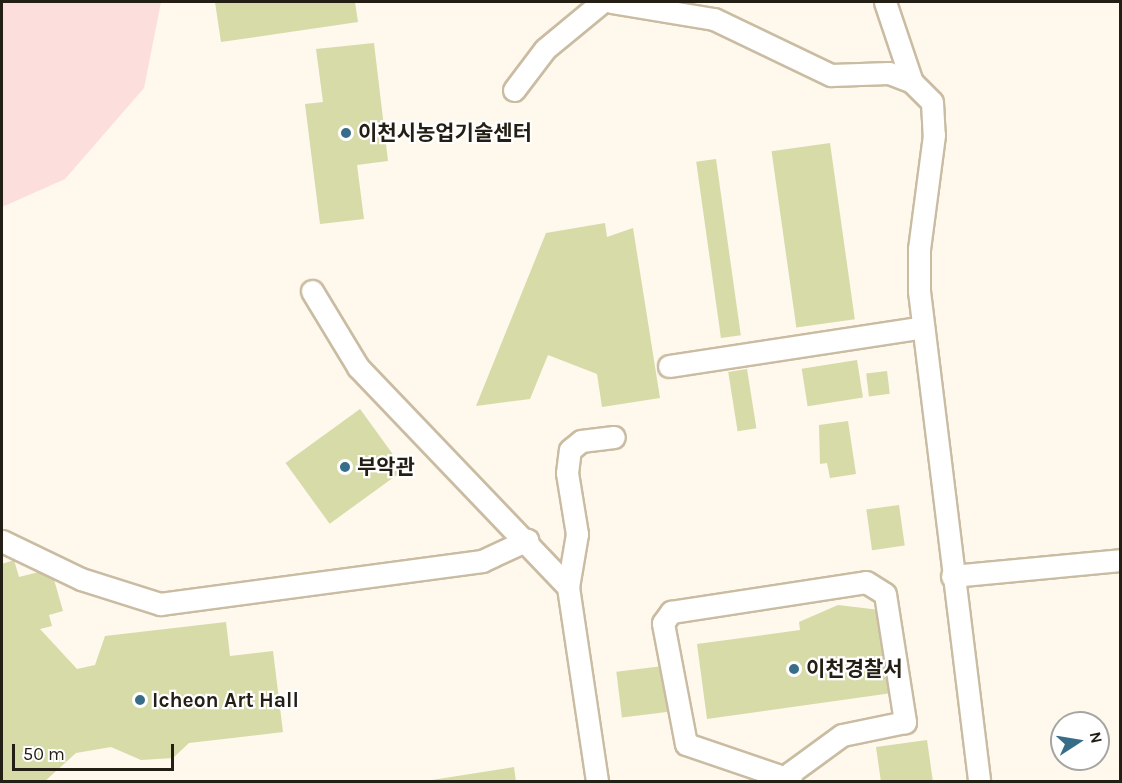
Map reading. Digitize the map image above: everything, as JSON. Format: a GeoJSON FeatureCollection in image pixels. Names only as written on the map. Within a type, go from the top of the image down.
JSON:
{"type":"FeatureCollection","features":[{"type":"Feature","properties":{"kind":"street"},"geometry":{"type":"LineString","coordinates":[[514,90],[545,49],[602,2]]}},
{"type":"Feature","properties":{"kind":"street"},"geometry":{"type":"LineString","coordinates":[[611,2],[682,8],[714,19],[831,75],[889,73],[912,82],[932,102],[934,135],[919,249],[923,327],[979,782]]}},
{"type":"Feature","properties":{"kind":"street"},"geometry":{"type":"LineString","coordinates":[[885,2],[912,82]]}},
{"type":"Feature","properties":{"kind":"street"},"geometry":{"type":"LineString","coordinates":[[312,291],[358,367],[527,540],[568,587]]}},
{"type":"Feature","properties":{"kind":"street"},"geometry":{"type":"LineString","coordinates":[[669,366],[923,327]]}},
{"type":"Feature","properties":{"kind":"street"},"geometry":{"type":"LineString","coordinates":[[597,782],[568,587],[577,534],[567,474],[570,450],[581,441],[614,437]]}},
{"type":"Feature","properties":{"kind":"street"},"geometry":{"type":"LineString","coordinates":[[2,541],[81,579],[160,604],[482,561],[527,540]]}},
{"type":"Feature","properties":{"kind":"street"},"geometry":{"type":"LineString","coordinates":[[952,576],[1120,560]]}},
{"type":"Feature","properties":{"kind":"street"},"geometry":{"type":"LineString","coordinates":[[778,782],[777,775],[686,744],[663,623],[672,612],[866,582],[885,594],[905,722],[842,735],[790,773],[791,782]]}},
{"type":"Feature","properties":{"kind":"shaded area"},"geometry":{"type":"Polygon","coordinates":[[[2,2],[161,2],[144,88],[65,179],[2,207],[2,2]]]}},
{"type":"Feature","properties":{"kind":"building"},"geometry":{"type":"Polygon","coordinates":[[[215,2],[355,2],[358,22],[221,42],[215,2]]]}},
{"type":"Feature","properties":{"kind":"building","name":"이천시농업기술센터"},"geometry":{"type":"Polygon","coordinates":[[[374,43],[388,161],[357,165],[364,219],[320,224],[305,104],[323,102],[316,49],[374,43]]]}},
{"type":"Feature","properties":{"kind":"building"},"geometry":{"type":"Polygon","coordinates":[[[830,143],[855,319],[796,327],[772,151],[830,143]]]}},
{"type":"Feature","properties":{"kind":"building"},"geometry":{"type":"Polygon","coordinates":[[[716,159],[741,335],[721,338],[696,162],[716,159]]]}},
{"type":"Feature","properties":{"kind":"building"},"geometry":{"type":"Polygon","coordinates":[[[605,223],[607,237],[633,228],[660,398],[602,407],[597,374],[548,355],[530,399],[476,406],[546,233],[605,223]]]}},
{"type":"Feature","properties":{"kind":"building"},"geometry":{"type":"Polygon","coordinates":[[[857,360],[863,398],[808,406],[802,369],[857,360]]]}},
{"type":"Feature","properties":{"kind":"building"},"geometry":{"type":"Polygon","coordinates":[[[747,369],[756,428],[738,431],[728,372],[747,369]]]}},
{"type":"Feature","properties":{"kind":"building"},"geometry":{"type":"Polygon","coordinates":[[[887,371],[890,394],[869,396],[866,374],[887,371]]]}},
{"type":"Feature","properties":{"kind":"building","name":"부악관"},"geometry":{"type":"Polygon","coordinates":[[[360,409],[404,470],[330,524],[286,463],[360,409]]]}},
{"type":"Feature","properties":{"kind":"building"},"geometry":{"type":"Polygon","coordinates":[[[848,421],[856,474],[830,478],[827,463],[820,464],[819,425],[848,421]]]}},
{"type":"Feature","properties":{"kind":"building"},"geometry":{"type":"Polygon","coordinates":[[[899,505],[905,546],[872,550],[866,510],[899,505]]]}},
{"type":"Feature","properties":{"kind":"building","name":"Icheon Art Hall"},"geometry":{"type":"Polygon","coordinates":[[[14,560],[19,577],[51,569],[63,611],[49,615],[52,626],[40,629],[77,669],[95,665],[105,636],[226,622],[230,656],[273,651],[283,732],[189,743],[173,758],[141,760],[111,747],[76,753],[44,782],[2,782],[2,564],[14,560]]]}},
{"type":"Feature","properties":{"kind":"building","name":"이천경찰서"},"geometry":{"type":"Polygon","coordinates":[[[838,605],[880,610],[892,693],[707,719],[697,644],[800,630],[799,622],[838,605]]]}},
{"type":"Feature","properties":{"kind":"building"},"geometry":{"type":"Polygon","coordinates":[[[663,666],[669,712],[622,717],[616,672],[663,666]]]}},
{"type":"Feature","properties":{"kind":"building"},"geometry":{"type":"Polygon","coordinates":[[[927,740],[933,782],[881,782],[876,747],[927,740]]]}},
{"type":"Feature","properties":{"kind":"building"},"geometry":{"type":"Polygon","coordinates":[[[514,767],[516,782],[432,782],[432,780],[514,767]]]}},
{"type":"Feature","properties":{"kind":"place","name":"이천시농업기술센터"},"geometry":{"type":"Point","coordinates":[346,133]}},
{"type":"Feature","properties":{"kind":"place","name":"부악관"},"geometry":{"type":"Point","coordinates":[345,467]}},
{"type":"Feature","properties":{"kind":"place","name":"이천경찰서"},"geometry":{"type":"Point","coordinates":[794,669]}},
{"type":"Feature","properties":{"kind":"place","name":"Icheon Art Hall"},"geometry":{"type":"Point","coordinates":[140,700]}}]}
